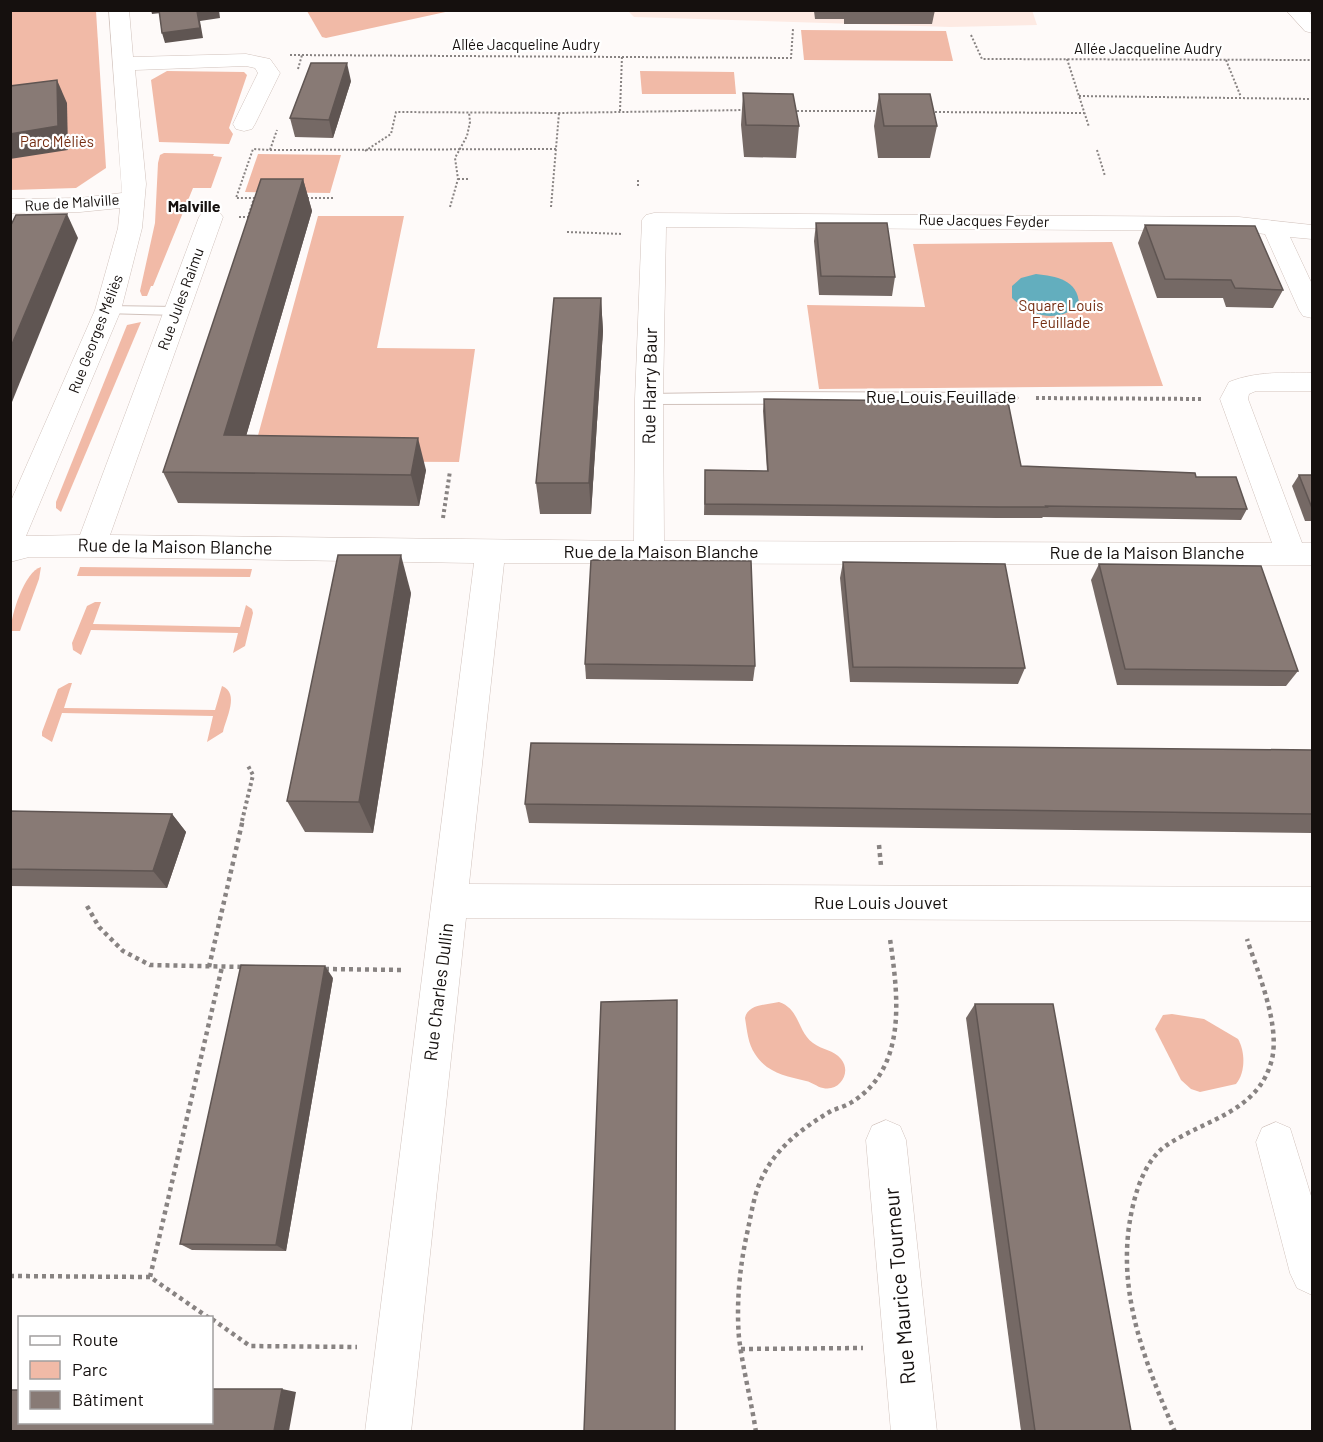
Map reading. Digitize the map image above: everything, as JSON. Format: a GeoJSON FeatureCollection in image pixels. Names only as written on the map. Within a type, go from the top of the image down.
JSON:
{"type":"FeatureCollection","features":[{"type":"Feature","properties":{"kind":"street","name":"Rue Georges Méliès"},"geometry":{"type":"LineString","coordinates":[[10,538],[108,310],[121,268],[133,212],[134,198],[119,10]]}},
{"type":"Feature","properties":{"kind":"street"},"geometry":{"type":"LineString","coordinates":[[1296,10],[1312,27]]}},
{"type":"Feature","properties":{"kind":"street"},"geometry":{"type":"LineString","coordinates":[[124,64],[246,60],[263,63],[269,73],[244,124]]}},
{"type":"Feature","properties":{"kind":"street","name":"Rue de Malville"},"geometry":{"type":"LineString","coordinates":[[10,206],[80,205],[134,198]]}},
{"type":"Feature","properties":{"kind":"street","name":"Rue Jules Raimu"},"geometry":{"type":"LineString","coordinates":[[91,546],[211,216]]}},
{"type":"Feature","properties":{"kind":"street","name":"Rue Jacques Feyder"},"geometry":{"type":"LineString","coordinates":[[654,220],[1203,223],[1239,224],[1312,232]]}},
{"type":"Feature","properties":{"kind":"street","name":"Rue Harry Baur"},"geometry":{"type":"LineString","coordinates":[[649,551],[649,399],[654,220]]}},
{"type":"Feature","properties":{"kind":"street"},"geometry":{"type":"LineString","coordinates":[[1274,228],[1312,310]]}},
{"type":"Feature","properties":{"kind":"street"},"geometry":{"type":"LineString","coordinates":[[1302,554],[1234,399],[1238,388],[1254,382],[1312,382]]}},
{"type":"Feature","properties":{"kind":"street","name":"Rue de la Maison Blanche"},"geometry":{"type":"LineString","coordinates":[[10,551],[29,546],[91,546],[490,552],[1302,554]]}},
{"type":"Feature","properties":{"kind":"street","name":"Rue Charles Dullin"},"geometry":{"type":"LineString","coordinates":[[388,1431],[490,552]]}},
{"type":"Feature","properties":{"kind":"street","name":"Rue Louis Jouvet"},"geometry":{"type":"LineString","coordinates":[[449,901],[1312,904]]}},
{"type":"Feature","properties":{"kind":"street","name":"Rue Maurice Tourneur"},"geometry":{"type":"LineString","coordinates":[[886,1140],[914,1431]]}},
{"type":"Feature","properties":{"kind":"street"},"geometry":{"type":"LineString","coordinates":[[1276,1142],[1312,1273]]}},
{"type":"Feature","properties":{"kind":"lane"},"geometry":{"type":"LineString","coordinates":[[108,310],[176,310]]}},
{"type":"Feature","properties":{"kind":"lane","name":"Rue Louis Feuillade"},"geometry":{"type":"LineString","coordinates":[[649,399],[1011,398]]}},
{"type":"Feature","properties":{"kind":"path","name":"Allée Jacqueline Audry"},"geometry":{"type":"LineString","coordinates":[[263,63],[285,54],[791,58],[793,28]]}},
{"type":"Feature","properties":{"kind":"path","name":"Allée Jacqueline Audry"},"geometry":{"type":"LineString","coordinates":[[970,35],[982,59],[1312,60]]}},
{"type":"Feature","properties":{"kind":"path"},"geometry":{"type":"LineString","coordinates":[[620,111],[622,56]]}},
{"type":"Feature","properties":{"kind":"path"},"geometry":{"type":"LineString","coordinates":[[1067,59],[1089,127]]}},
{"type":"Feature","properties":{"kind":"path"},"geometry":{"type":"LineString","coordinates":[[1226,60],[1241,97]]}},
{"type":"Feature","properties":{"kind":"path"},"geometry":{"type":"LineString","coordinates":[[1079,96],[1312,99]]}},
{"type":"Feature","properties":{"kind":"path"},"geometry":{"type":"LineString","coordinates":[[365,152],[391,134],[396,112],[559,113],[756,110]]}},
{"type":"Feature","properties":{"kind":"path"},"geometry":{"type":"LineString","coordinates":[[786,111],[883,111]]}},
{"type":"Feature","properties":{"kind":"path"},"geometry":{"type":"LineString","coordinates":[[450,207],[458,179],[455,159],[467,136],[470,112]]}},
{"type":"Feature","properties":{"kind":"path"},"geometry":{"type":"LineString","coordinates":[[931,112],[1084,113]]}},
{"type":"Feature","properties":{"kind":"path"},"geometry":{"type":"LineString","coordinates":[[551,207],[559,113]]}},
{"type":"Feature","properties":{"kind":"path"},"geometry":{"type":"LineString","coordinates":[[270,150],[280,123]]}},
{"type":"Feature","properties":{"kind":"path"},"geometry":{"type":"LineString","coordinates":[[211,216],[248,218],[254,198],[236,198],[253,149],[365,152],[556,149]]}},
{"type":"Feature","properties":{"kind":"path"},"geometry":{"type":"LineString","coordinates":[[1096,150],[1105,176]]}},
{"type":"Feature","properties":{"kind":"path"},"geometry":{"type":"LineString","coordinates":[[458,179],[470,179]]}},
{"type":"Feature","properties":{"kind":"path"},"geometry":{"type":"LineString","coordinates":[[638,180],[638,187]]}},
{"type":"Feature","properties":{"kind":"path"},"geometry":{"type":"LineString","coordinates":[[300,198],[335,198]]}},
{"type":"Feature","properties":{"kind":"path"},"geometry":{"type":"LineString","coordinates":[[567,232],[624,234]]}},
{"type":"Feature","properties":{"kind":"path","name":"Rue Louis Feuillade"},"geometry":{"type":"LineString","coordinates":[[1011,398],[1234,399]]}},
{"type":"Feature","properties":{"kind":"path"},"geometry":{"type":"LineString","coordinates":[[442,522],[450,471]]}},
{"type":"Feature","properties":{"kind":"path"},"geometry":{"type":"LineString","coordinates":[[209,966],[253,775],[248,764]]}},
{"type":"Feature","properties":{"kind":"path"},"geometry":{"type":"LineString","coordinates":[[756,1431],[741,1349],[739,1276],[753,1203],[765,1172],[783,1146],[806,1127],[853,1101],[874,1081],[892,1054],[899,1004],[879,845]]}},
{"type":"Feature","properties":{"kind":"path"},"geometry":{"type":"LineString","coordinates":[[1175,1431],[1155,1386],[1137,1332],[1128,1283],[1125,1246],[1133,1200],[1142,1179],[1163,1147],[1239,1108],[1258,1091],[1268,1073],[1273,1056],[1274,1034],[1237,904]]}},
{"type":"Feature","properties":{"kind":"path"},"geometry":{"type":"LineString","coordinates":[[87,906],[99,927],[123,951],[150,965],[258,968]]}},
{"type":"Feature","properties":{"kind":"path"},"geometry":{"type":"LineString","coordinates":[[150,1277],[222,967]]}},
{"type":"Feature","properties":{"kind":"path"},"geometry":{"type":"LineString","coordinates":[[316,969],[411,970]]}},
{"type":"Feature","properties":{"kind":"path"},"geometry":{"type":"LineString","coordinates":[[10,1275],[150,1277],[207,1316]]}},
{"type":"Feature","properties":{"kind":"path"},"geometry":{"type":"LineString","coordinates":[[213,1320],[250,1346],[360,1347]]}},
{"type":"Feature","properties":{"kind":"path"},"geometry":{"type":"LineString","coordinates":[[741,1349],[906,1347]]}},
{"type":"Feature","properties":{"kind":"shaded area"},"geometry":{"type":"Polygon","coordinates":[[[1032,10],[1037,25],[950,27],[634,17],[628,11],[1032,10]]]}},
{"type":"Feature","properties":{"kind":"green space","name":"Parc Méliès"},"geometry":{"type":"Polygon","coordinates":[[[10,11],[96,11],[106,168],[76,188],[11,190],[10,11]]]}},
{"type":"Feature","properties":{"kind":"green space"},"geometry":{"type":"Polygon","coordinates":[[[307,11],[450,11],[326,38],[322,37],[307,11]]]}},
{"type":"Feature","properties":{"kind":"green space"},"geometry":{"type":"Polygon","coordinates":[[[801,30],[946,31],[953,61],[804,60],[801,30]]]}},
{"type":"Feature","properties":{"kind":"green space"},"geometry":{"type":"Polygon","coordinates":[[[167,71],[244,72],[247,75],[229,128],[233,134],[229,144],[159,142],[151,80],[167,71]]]}},
{"type":"Feature","properties":{"kind":"green space"},"geometry":{"type":"Polygon","coordinates":[[[640,71],[734,72],[736,94],[642,94],[640,71]]]}},
{"type":"Feature","properties":{"kind":"green space"},"geometry":{"type":"Polygon","coordinates":[[[164,153],[214,154],[213,156],[222,157],[211,188],[193,188],[153,286],[147,296],[142,296],[140,291],[155,223],[158,163],[160,155],[164,153]]]}},
{"type":"Feature","properties":{"kind":"green space"},"geometry":{"type":"Polygon","coordinates":[[[258,154],[341,155],[330,193],[245,192],[258,154]]]}},
{"type":"Feature","properties":{"kind":"green space"},"geometry":{"type":"Polygon","coordinates":[[[318,216],[404,216],[377,348],[475,349],[459,462],[251,461],[318,216]]]}},
{"type":"Feature","properties":{"kind":"green space","name":"Square Louis Feuillade"},"geometry":{"type":"Polygon","coordinates":[[[1112,242],[1163,386],[819,389],[807,305],[925,307],[913,244],[1112,242]]]}},
{"type":"Feature","properties":{"kind":"green space"},"geometry":{"type":"Polygon","coordinates":[[[141,322],[61,512],[56,508],[56,502],[127,325],[141,322]]]}},
{"type":"Feature","properties":{"kind":"green space"},"geometry":{"type":"Polygon","coordinates":[[[41,567],[39,579],[20,631],[11,631],[16,605],[24,585],[35,570],[41,567]]]}},
{"type":"Feature","properties":{"kind":"green space"},"geometry":{"type":"Polygon","coordinates":[[[80,567],[252,569],[250,577],[77,576],[80,567]]]}},
{"type":"Feature","properties":{"kind":"green space"},"geometry":{"type":"Polygon","coordinates":[[[101,602],[93,624],[240,627],[246,605],[252,609],[253,613],[245,646],[233,653],[238,633],[91,630],[81,655],[73,650],[72,643],[87,606],[101,602]]]}},
{"type":"Feature","properties":{"kind":"green space"},"geometry":{"type":"Polygon","coordinates":[[[72,683],[64,708],[215,710],[222,686],[227,689],[231,700],[223,732],[207,742],[213,716],[62,713],[52,742],[42,736],[42,732],[58,689],[72,683]]]}},
{"type":"Feature","properties":{"kind":"green space"},"geometry":{"type":"Polygon","coordinates":[[[779,1002],[791,1010],[804,1033],[813,1043],[841,1059],[845,1075],[835,1087],[819,1087],[771,1070],[755,1054],[748,1037],[745,1018],[747,1013],[758,1006],[779,1002]]]}},
{"type":"Feature","properties":{"kind":"green space"},"geometry":{"type":"Polygon","coordinates":[[[1172,1014],[1204,1019],[1238,1039],[1243,1062],[1242,1074],[1236,1084],[1200,1092],[1191,1089],[1181,1080],[1155,1029],[1163,1015],[1172,1014]]]}},
{"type":"Feature","properties":{"kind":"water"},"geometry":{"type":"Polygon","coordinates":[[[1036,274],[1058,278],[1070,284],[1075,289],[1079,304],[1063,314],[1054,316],[1036,314],[1020,305],[1012,298],[1012,286],[1021,278],[1036,274]]]}},
{"type":"Feature","properties":{"kind":"building"},"geometry":{"type":"Polygon","coordinates":[[[159,10],[199,10],[197,11],[200,28],[162,33],[159,10]]]}},
{"type":"Feature","properties":{"kind":"building"},"geometry":{"type":"Polygon","coordinates":[[[311,63],[347,63],[329,120],[290,118],[311,63]]]}},
{"type":"Feature","properties":{"kind":"building"},"geometry":{"type":"Polygon","coordinates":[[[57,80],[58,126],[10,134],[10,86],[57,80]]]}},
{"type":"Feature","properties":{"kind":"building"},"geometry":{"type":"Polygon","coordinates":[[[743,93],[793,94],[799,126],[746,125],[743,93]]]}},
{"type":"Feature","properties":{"kind":"building"},"geometry":{"type":"Polygon","coordinates":[[[879,94],[930,94],[937,126],[884,126],[879,94]]]}},
{"type":"Feature","properties":{"kind":"building"},"geometry":{"type":"Polygon","coordinates":[[[261,179],[303,179],[224,435],[418,438],[411,475],[163,472],[261,179]]]}},
{"type":"Feature","properties":{"kind":"building"},"geometry":{"type":"Polygon","coordinates":[[[67,214],[10,349],[10,227],[16,215],[67,214]]]}},
{"type":"Feature","properties":{"kind":"building"},"geometry":{"type":"Polygon","coordinates":[[[816,223],[887,223],[895,277],[821,276],[816,223]]]}},
{"type":"Feature","properties":{"kind":"building"},"geometry":{"type":"Polygon","coordinates":[[[1145,225],[1255,226],[1283,290],[1235,288],[1231,280],[1165,279],[1145,225]]]}},
{"type":"Feature","properties":{"kind":"building"},"geometry":{"type":"Polygon","coordinates":[[[554,298],[601,298],[589,483],[536,483],[554,298]]]}},
{"type":"Feature","properties":{"kind":"building"},"geometry":{"type":"Polygon","coordinates":[[[764,399],[1008,402],[1021,466],[1195,473],[1196,477],[1236,477],[1247,509],[705,504],[705,470],[768,471],[764,399]]]}},
{"type":"Feature","properties":{"kind":"building"},"geometry":{"type":"Polygon","coordinates":[[[1299,475],[1312,475],[1312,508],[1299,475]]]}},
{"type":"Feature","properties":{"kind":"building"},"geometry":{"type":"Polygon","coordinates":[[[338,555],[401,555],[359,802],[287,801],[338,555]]]}},
{"type":"Feature","properties":{"kind":"building"},"geometry":{"type":"Polygon","coordinates":[[[591,560],[751,561],[755,666],[585,664],[591,560]]]}},
{"type":"Feature","properties":{"kind":"building"},"geometry":{"type":"Polygon","coordinates":[[[843,562],[1005,564],[1025,668],[853,667],[843,562]]]}},
{"type":"Feature","properties":{"kind":"building"},"geometry":{"type":"Polygon","coordinates":[[[1099,564],[1261,566],[1298,671],[1125,669],[1099,564]]]}},
{"type":"Feature","properties":{"kind":"building"},"geometry":{"type":"Polygon","coordinates":[[[531,743],[1312,750],[1312,814],[525,804],[531,743]]]}},
{"type":"Feature","properties":{"kind":"building"},"geometry":{"type":"Polygon","coordinates":[[[10,811],[172,814],[153,871],[10,869],[10,811]]]}},
{"type":"Feature","properties":{"kind":"building"},"geometry":{"type":"Polygon","coordinates":[[[241,965],[325,966],[276,1245],[180,1244],[241,965]]]}},
{"type":"Feature","properties":{"kind":"building"},"geometry":{"type":"Polygon","coordinates":[[[677,1000],[675,1431],[584,1431],[601,1002],[677,1000]]]}},
{"type":"Feature","properties":{"kind":"building"},"geometry":{"type":"Polygon","coordinates":[[[975,1004],[1053,1004],[1131,1431],[1035,1431],[975,1004]]]}},
{"type":"Feature","properties":{"kind":"building"},"geometry":{"type":"Polygon","coordinates":[[[213,1389],[282,1389],[274,1431],[10,1431],[10,1390],[18,1390],[18,1424],[213,1424],[213,1389]]]}},
{"type":"Feature","properties":{"kind":"district","name":"Malville"},"geometry":{"type":"Point","coordinates":[194,206]}}]}
